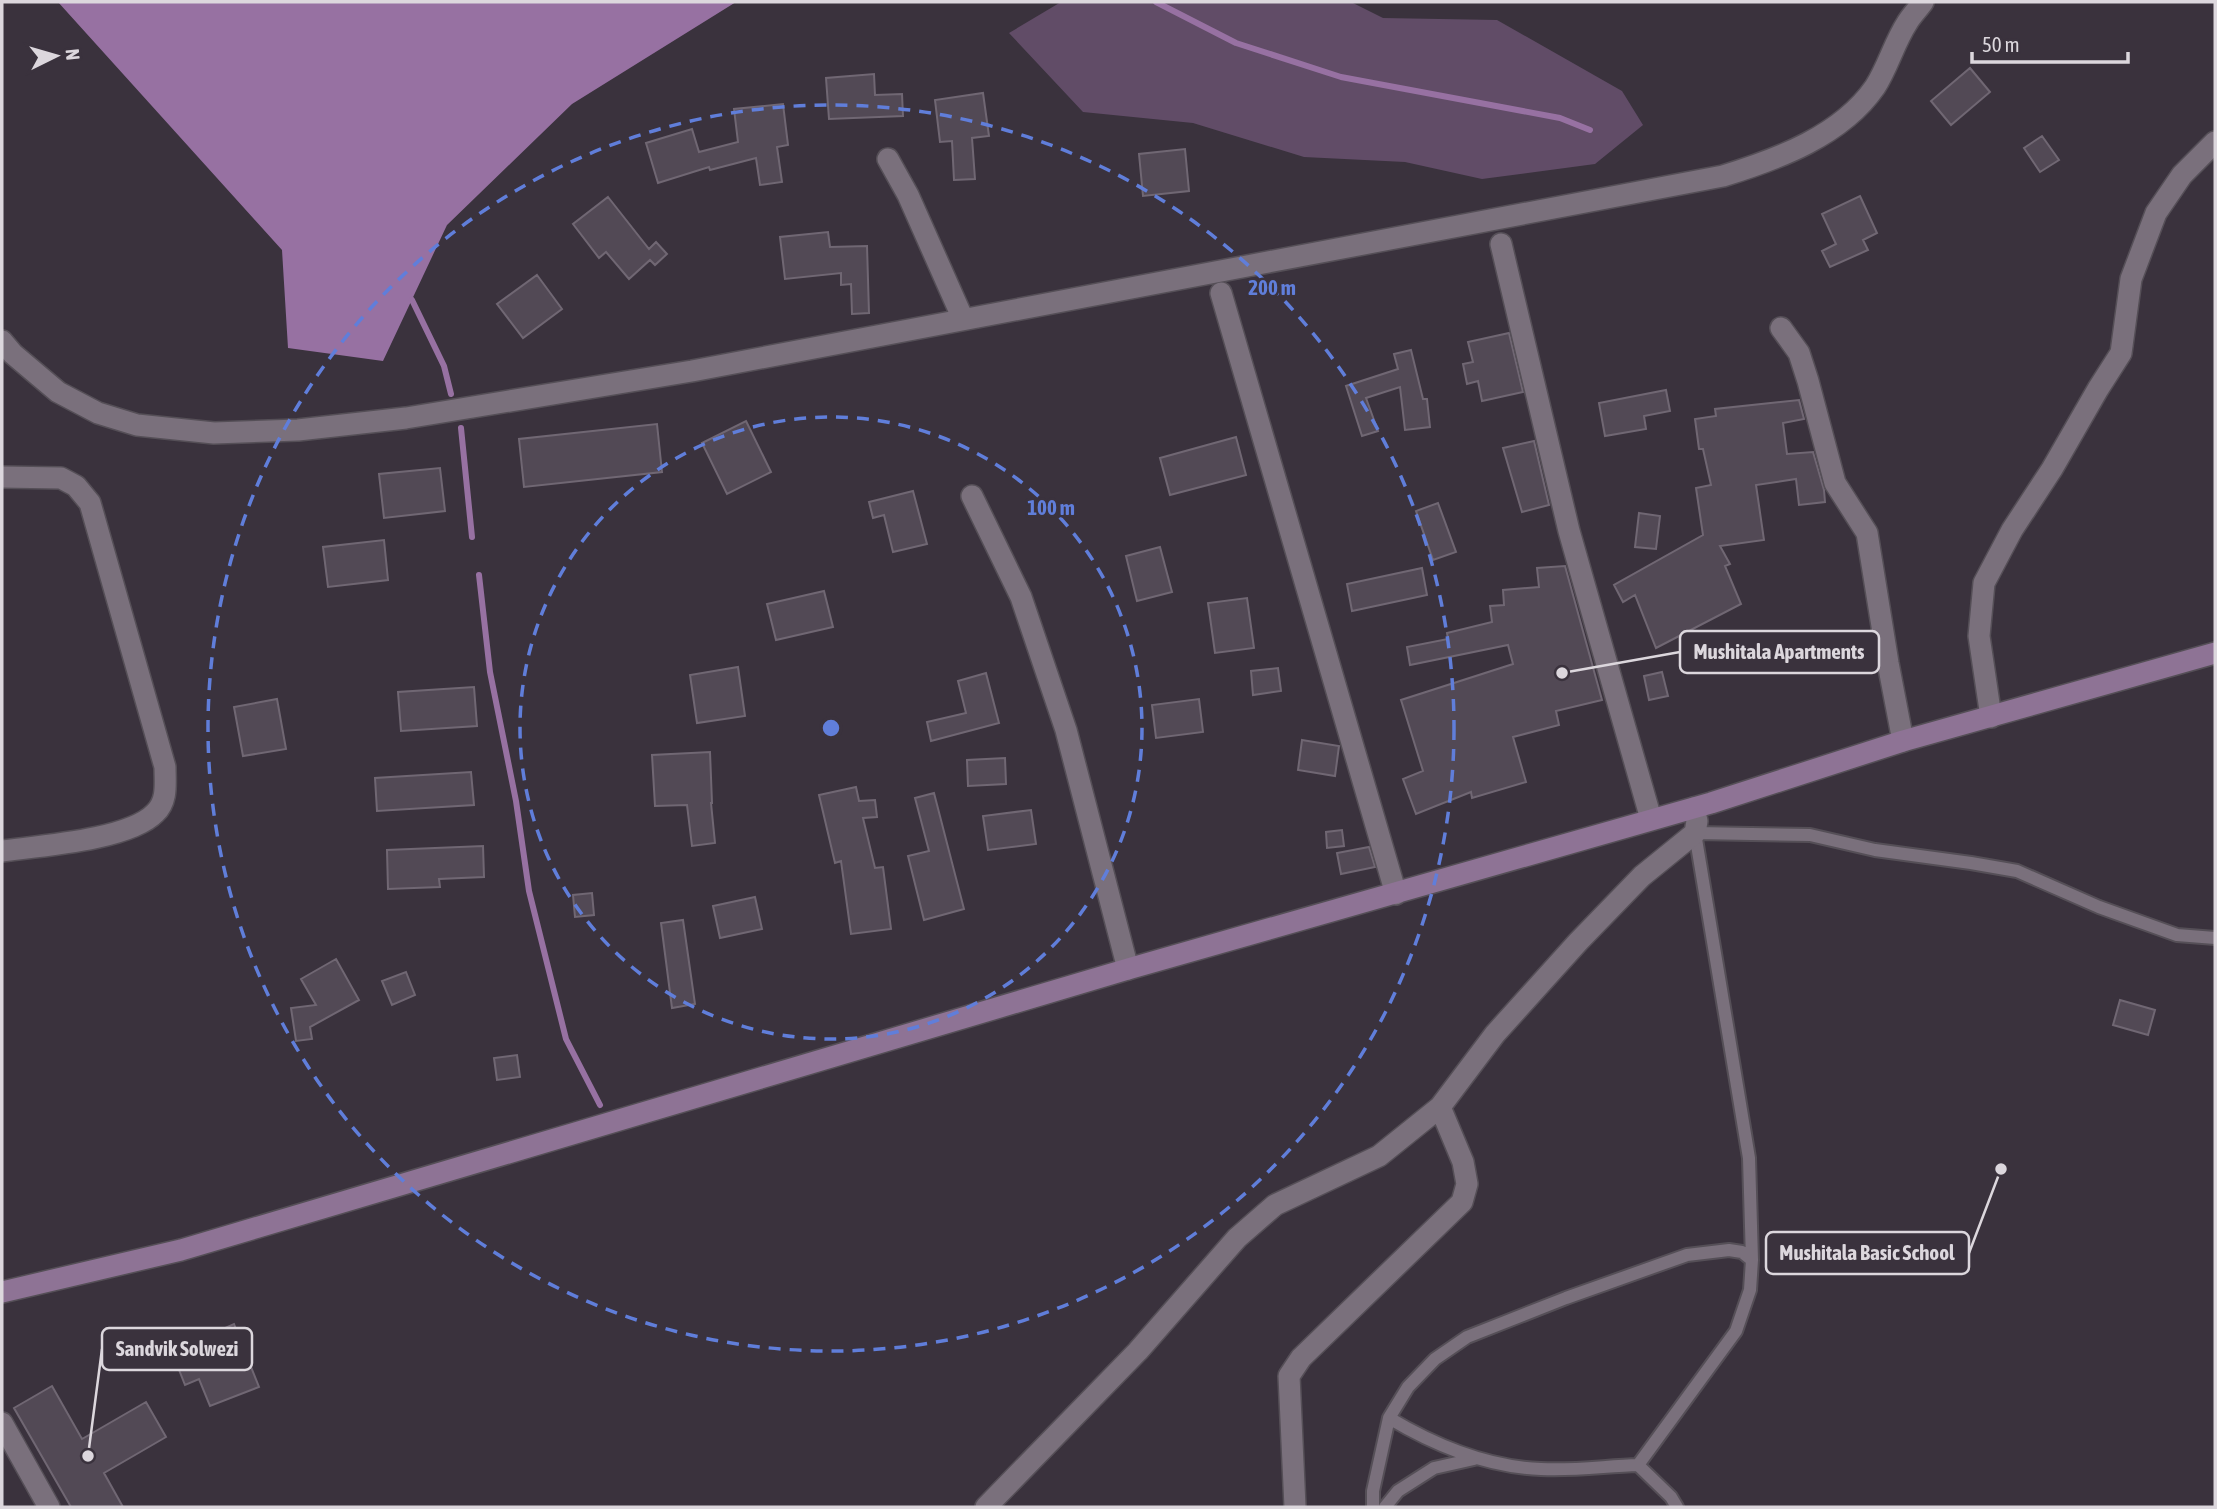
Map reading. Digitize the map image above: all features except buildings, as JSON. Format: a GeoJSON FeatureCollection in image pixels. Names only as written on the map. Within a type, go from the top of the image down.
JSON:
{"type":"FeatureCollection","features":[{"type":"Feature","properties":{"kind":"main road"},"geometry":{"type":"LineString","coordinates":[[2,1292],[181,1250],[1128,969],[1694,807],[1903,741],[2215,653]]}},
{"type":"Feature","properties":{"kind":"street"},"geometry":{"type":"LineString","coordinates":[[2,341],[13,354],[58,392],[99,413],[137,425],[214,433],[298,430],[406,418],[692,371],[1723,176],[1771,161],[1815,139],[1850,114],[1875,87],[1907,23],[1923,2]]}},
{"type":"Feature","properties":{"kind":"street"},"geometry":{"type":"LineString","coordinates":[[1991,717],[1979,636],[1984,583],[2012,530],[2121,353],[2131,279],[2156,213],[2182,175],[2215,142]]}},
{"type":"Feature","properties":{"kind":"street"},"geometry":{"type":"LineString","coordinates":[[888,159],[908,195],[963,320]]}},
{"type":"Feature","properties":{"kind":"street"},"geometry":{"type":"LineString","coordinates":[[1501,244],[1569,531],[1651,819]]}},
{"type":"Feature","properties":{"kind":"street"},"geometry":{"type":"LineString","coordinates":[[1222,293],[1396,894]]}},
{"type":"Feature","properties":{"kind":"street"},"geometry":{"type":"LineString","coordinates":[[1781,328],[1799,352],[1835,483],[1867,533],[1903,741]]}},
{"type":"Feature","properties":{"kind":"street"},"geometry":{"type":"LineString","coordinates":[[2,478],[61,478],[76,486],[90,503],[165,767],[166,795],[156,813],[132,828],[74,841],[2,851]]}},
{"type":"Feature","properties":{"kind":"street"},"geometry":{"type":"LineString","coordinates":[[972,496],[1021,597],[1062,718],[1128,969]]}},
{"type":"Feature","properties":{"kind":"street"},"geometry":{"type":"LineString","coordinates":[[986,1507],[1138,1351],[1237,1238],[1275,1205],[1379,1156],[1440,1107],[1495,1034],[1578,942],[1642,876],[1695,833],[1697,821],[1694,807]]}},
{"type":"Feature","properties":{"kind":"street"},"geometry":{"type":"LineString","coordinates":[[1296,1507],[1289,1376],[1301,1358],[1462,1202],[1467,1184],[1463,1161],[1440,1107]]}},
{"type":"Feature","properties":{"kind":"street"},"geometry":{"type":"LineString","coordinates":[[2,1423],[48,1507]]}},
{"type":"Feature","properties":{"kind":"lane"},"geometry":{"type":"LineString","coordinates":[[1638,1465],[1736,1331],[1750,1290],[1752,1260],[1749,1158],[1695,833],[1810,835],[1875,850],[2017,871],[2099,907],[2176,935],[2215,938]]}},
{"type":"Feature","properties":{"kind":"lane"},"geometry":{"type":"LineString","coordinates":[[1373,1507],[1373,1491],[1389,1418],[1408,1387],[1435,1359],[1467,1337],[1687,1255],[1729,1250],[1742,1252],[1752,1260]]}},
{"type":"Feature","properties":{"kind":"lane"},"geometry":{"type":"LineString","coordinates":[[1389,1418],[1423,1438],[1475,1459],[1541,1469],[1638,1465],[1671,1497],[1677,1507]]}},
{"type":"Feature","properties":{"kind":"lane"},"geometry":{"type":"LineString","coordinates":[[1385,1507],[1398,1491],[1434,1468],[1475,1459]]}},
{"type":"Feature","properties":{"kind":"shaded area"},"geometry":{"type":"Polygon","coordinates":[[[58,2],[736,2],[572,104],[447,225],[383,361],[288,348],[282,250],[58,2]]]}},
{"type":"Feature","properties":{"kind":"shaded area"},"geometry":{"type":"Polygon","coordinates":[[[1061,2],[1351,2],[1383,18],[1497,20],[1622,91],[1643,125],[1595,164],[1482,179],[1405,162],[1304,157],[1193,123],[1083,112],[1009,33],[1061,2]]]}},
{"type":"Feature","properties":{"kind":"waterway"},"geometry":{"type":"LineString","coordinates":[[1156,2],[1236,43],[1341,77],[1560,118],[1590,130]]}},
{"type":"Feature","properties":{"kind":"waterway"},"geometry":{"type":"LineString","coordinates":[[412,300],[444,366],[451,394]]}},
{"type":"Feature","properties":{"kind":"waterway"},"geometry":{"type":"LineString","coordinates":[[461,428],[472,537]]}},
{"type":"Feature","properties":{"kind":"waterway"},"geometry":{"type":"LineString","coordinates":[[479,575],[490,672],[516,801],[529,891],[566,1039],[600,1105]]}},
{"type":"Feature","properties":{"kind":"place","name":"Mushitala Apartments"},"geometry":{"type":"Point","coordinates":[1562,673]}},
{"type":"Feature","properties":{"kind":"place","name":"Mushitala Basic School"},"geometry":{"type":"Point","coordinates":[2001,1169]}},
{"type":"Feature","properties":{"kind":"place","name":"Sandvik Solwezi"},"geometry":{"type":"Point","coordinates":[88,1456]}}]}
